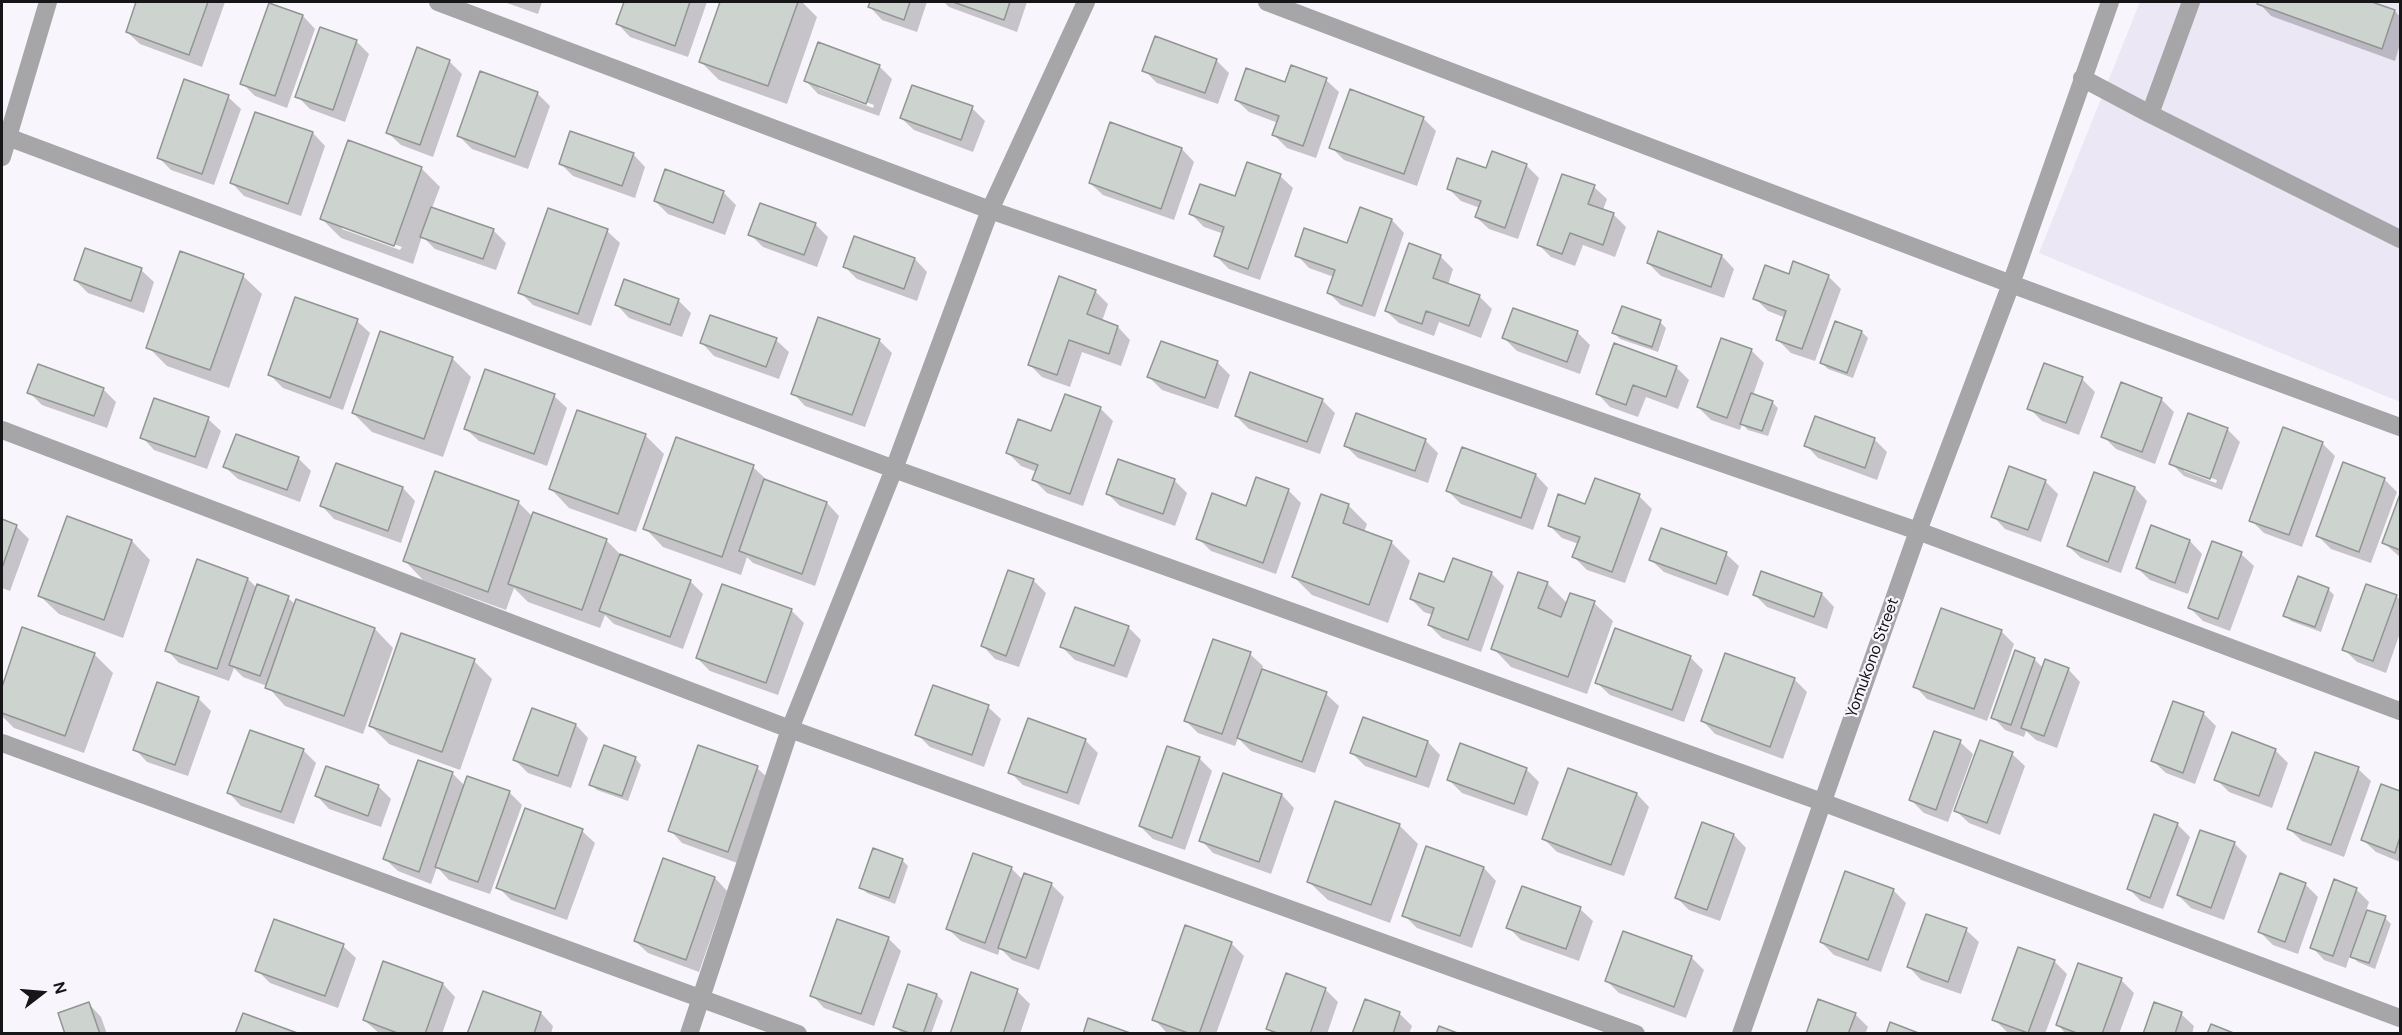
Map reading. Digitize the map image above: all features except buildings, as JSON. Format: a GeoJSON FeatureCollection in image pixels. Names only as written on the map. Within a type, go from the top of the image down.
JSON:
{"type":"FeatureCollection","features":[{"type":"Feature","properties":{"kind":"street"},"geometry":{"type":"LineString","coordinates":[[2,157],[5,137],[48,2]]}},
{"type":"Feature","properties":{"kind":"street"},"geometry":{"type":"LineString","coordinates":[[438,2],[990,210],[1918,531],[2400,711]]}},
{"type":"Feature","properties":{"kind":"street"},"geometry":{"type":"LineString","coordinates":[[689,1034],[790,729],[894,469],[990,210],[1086,2]]}},
{"type":"Feature","properties":{"kind":"street"},"geometry":{"type":"LineString","coordinates":[[1267,2],[2011,284],[2400,427]]}},
{"type":"Feature","properties":{"kind":"street","name":"Yomukono Street"},"geometry":{"type":"LineString","coordinates":[[1741,1034],[1918,531],[2011,284],[2110,2]]}},
{"type":"Feature","properties":{"kind":"street"},"geometry":{"type":"LineString","coordinates":[[2151,114],[2191,2]]}},
{"type":"Feature","properties":{"kind":"street"},"geometry":{"type":"LineString","coordinates":[[2082,78],[2400,239]]}},
{"type":"Feature","properties":{"kind":"street"},"geometry":{"type":"LineString","coordinates":[[5,137],[894,469],[1822,802],[2400,1018]]}},
{"type":"Feature","properties":{"kind":"street"},"geometry":{"type":"LineString","coordinates":[[2,430],[790,729],[1636,1034]]}},
{"type":"Feature","properties":{"kind":"street"},"geometry":{"type":"LineString","coordinates":[[2,743],[798,1034]]}},
{"type":"Feature","properties":{"kind":"shaded area"},"geometry":{"type":"Polygon","coordinates":[[[2140,2],[2400,2],[2400,402],[2039,253],[2140,2]]]}}]}
